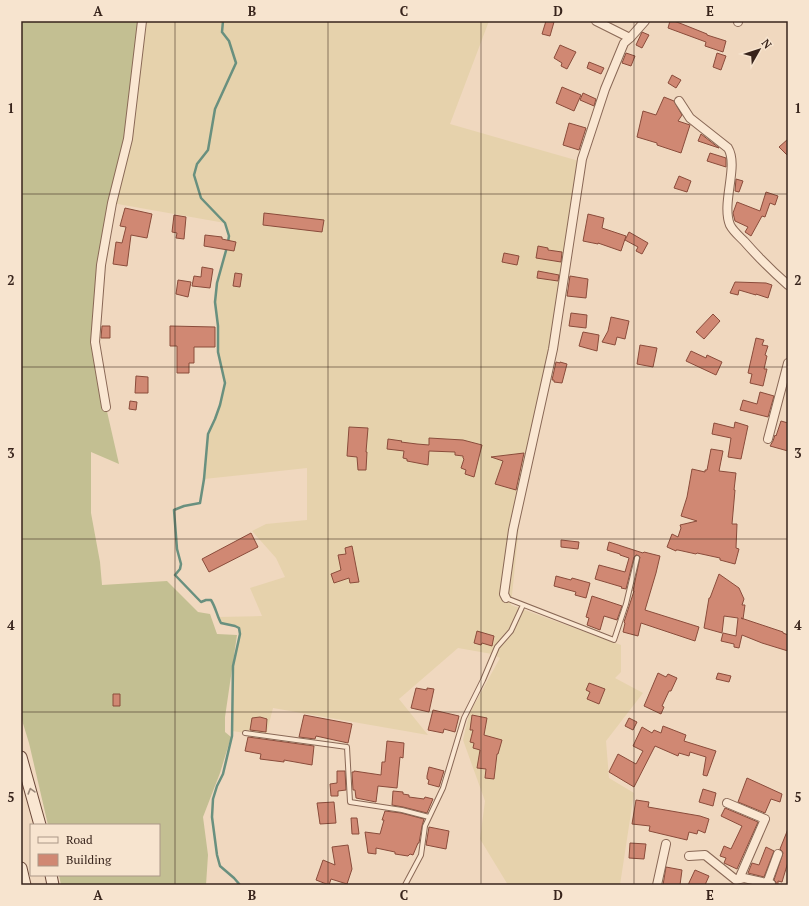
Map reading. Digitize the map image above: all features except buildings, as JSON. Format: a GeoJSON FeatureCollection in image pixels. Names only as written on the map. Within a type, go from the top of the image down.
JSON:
{"type":"FeatureCollection","features":[{"type":"Feature","properties":{"kind":"street"},"geometry":{"type":"LineString","coordinates":[[106,408],[95,342],[101,265],[112,203],[128,139],[142,21]]}},
{"type":"Feature","properties":{"kind":"street"},"geometry":{"type":"LineString","coordinates":[[596,21],[630,38]]}},
{"type":"Feature","properties":{"kind":"street"},"geometry":{"type":"LineString","coordinates":[[506,598],[504,594],[513,530],[553,349],[582,159],[608,82],[624,43],[645,21]]}},
{"type":"Feature","properties":{"kind":"street"},"geometry":{"type":"LineString","coordinates":[[679,101],[690,118],[731,152],[732,168],[728,194],[728,213],[730,224],[736,233],[763,263],[788,285]]}},
{"type":"Feature","properties":{"kind":"street"},"geometry":{"type":"LineString","coordinates":[[768,439],[788,363]]}},
{"type":"Feature","properties":{"kind":"street"},"geometry":{"type":"LineString","coordinates":[[21,757],[40,824]]}},
{"type":"Feature","properties":{"kind":"street"},"geometry":{"type":"LineString","coordinates":[[727,803],[765,819],[740,879]]}},
{"type":"Feature","properties":{"kind":"street"},"geometry":{"type":"LineString","coordinates":[[657,885],[666,844]]}},
{"type":"Feature","properties":{"kind":"street"},"geometry":{"type":"LineString","coordinates":[[771,884],[768,881],[778,854]]}},
{"type":"Feature","properties":{"kind":"street"},"geometry":{"type":"LineString","coordinates":[[689,856],[705,855],[736,880],[744,878],[771,884]]}},
{"type":"Feature","properties":{"kind":"street"},"geometry":{"type":"LineString","coordinates":[[21,868],[25,885]]}},
{"type":"Feature","properties":{"kind":"lane"},"geometry":{"type":"LineString","coordinates":[[506,598],[614,640],[626,604],[637,558]]}},
{"type":"Feature","properties":{"kind":"lane"},"geometry":{"type":"LineString","coordinates":[[405,885],[421,855],[425,826],[443,788],[464,718],[483,680],[497,647],[511,631],[523,605]]}},
{"type":"Feature","properties":{"kind":"lane"},"geometry":{"type":"LineString","coordinates":[[245,733],[347,748],[350,802],[402,810],[429,817]]}},
{"type":"Feature","properties":{"kind":"shaded area"},"geometry":{"type":"Polygon","coordinates":[[[21,21],[142,21],[128,139],[112,203],[95,342],[106,407],[119,464],[91,452],[91,513],[100,562],[102,585],[167,581],[198,612],[210,614],[217,634],[237,635],[225,717],[225,732],[231,737],[220,773],[203,817],[208,855],[206,885],[61,885],[59,876],[160,876],[160,824],[48,824],[29,743],[21,717],[21,21]]]}},
{"type":"Feature","properties":{"kind":"shaded area"},"geometry":{"type":"Polygon","coordinates":[[[142,21],[489,21],[450,124],[586,163],[530,453],[530,478],[522,497],[511,605],[621,645],[621,672],[615,678],[643,693],[606,741],[609,778],[634,793],[620,885],[508,885],[480,839],[485,801],[463,740],[469,714],[500,658],[492,654],[458,648],[399,699],[428,735],[273,708],[266,736],[232,731],[233,666],[240,634],[239,628],[221,623],[218,617],[262,616],[250,588],[285,577],[276,558],[252,531],[266,524],[307,520],[307,468],[204,479],[208,434],[220,405],[225,383],[218,352],[218,326],[215,302],[217,283],[229,236],[225,223],[112,203],[142,21]]]}},
{"type":"Feature","properties":{"kind":"waterway"},"geometry":{"type":"LineString","coordinates":[[223,21],[222,32],[229,41],[236,63],[215,109],[208,150],[197,164],[194,175],[201,198],[225,223],[229,236],[228,242]]}},
{"type":"Feature","properties":{"kind":"waterway"},"geometry":{"type":"LineString","coordinates":[[227,247],[217,283],[215,302],[218,326],[218,352],[225,383],[220,405],[208,434],[204,479],[200,503],[184,506],[174,510],[177,549],[181,564],[180,569],[175,575],[201,602],[211,600],[221,623],[239,628],[240,634],[233,666],[232,736],[223,774],[213,799],[212,817],[220,866],[240,885]]}}]}
